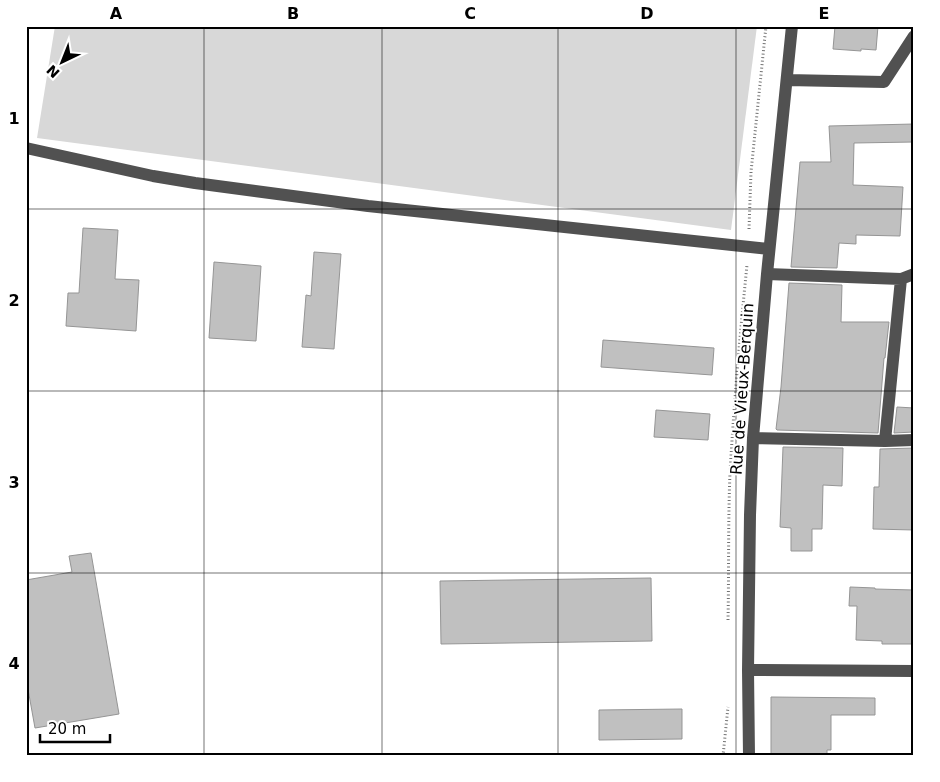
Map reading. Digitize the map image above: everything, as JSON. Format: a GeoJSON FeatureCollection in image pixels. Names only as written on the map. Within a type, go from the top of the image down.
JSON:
{"type":"FeatureCollection","features":[{"type":"Feature","properties":{"kind":"street","name":"Rue de Vieux-Berquin"},"geometry":{"type":"LineString","coordinates":[[749,756],[750,508],[753,438],[769,249],[792,26]]}},
{"type":"Feature","properties":{"kind":"street"},"geometry":{"type":"LineString","coordinates":[[787,80],[884,82],[914,36]]}},
{"type":"Feature","properties":{"kind":"street"},"geometry":{"type":"LineString","coordinates":[[26,148],[153,176],[195,183],[368,206],[769,249]]}},
{"type":"Feature","properties":{"kind":"street"},"geometry":{"type":"LineString","coordinates":[[767,274],[901,279],[914,274]]}},
{"type":"Feature","properties":{"kind":"street"},"geometry":{"type":"LineString","coordinates":[[885,441],[901,279]]}},
{"type":"Feature","properties":{"kind":"street"},"geometry":{"type":"LineString","coordinates":[[753,438],[914,440]]}},
{"type":"Feature","properties":{"kind":"street"},"geometry":{"type":"LineString","coordinates":[[748,670],[914,671]]}},
{"type":"Feature","properties":{"kind":"shaded area"},"geometry":{"type":"Polygon","coordinates":[[[55,26],[757,26],[731,230],[37,138],[55,26]]]}},
{"type":"Feature","properties":{"kind":"building"},"geometry":{"type":"Polygon","coordinates":[[[835,26],[878,26],[876,50],[833,49],[835,26]]]}},
{"type":"Feature","properties":{"kind":"building"},"geometry":{"type":"Polygon","coordinates":[[[914,124],[914,142],[854,143],[853,185],[903,187],[900,236],[856,235],[856,244],[839,243],[837,268],[791,267],[800,162],[831,162],[829,126],[914,124]]]}},
{"type":"Feature","properties":{"kind":"building"},"geometry":{"type":"Polygon","coordinates":[[[83,228],[118,230],[115,279],[139,280],[136,331],[66,326],[68,293],[79,293],[83,228]]]}},
{"type":"Feature","properties":{"kind":"building"},"geometry":{"type":"Polygon","coordinates":[[[314,252],[341,254],[334,349],[302,347],[306,295],[311,296],[314,252]]]}},
{"type":"Feature","properties":{"kind":"building"},"geometry":{"type":"Polygon","coordinates":[[[214,262],[261,266],[256,341],[209,338],[214,262]]]}},
{"type":"Feature","properties":{"kind":"building"},"geometry":{"type":"Polygon","coordinates":[[[789,283],[842,285],[841,322],[889,322],[878,433],[776,429],[789,283]]]}},
{"type":"Feature","properties":{"kind":"building"},"geometry":{"type":"Polygon","coordinates":[[[603,340],[714,348],[712,375],[601,367],[603,340]]]}},
{"type":"Feature","properties":{"kind":"building"},"geometry":{"type":"Polygon","coordinates":[[[897,407],[914,408],[914,432],[894,433],[897,407]]]}},
{"type":"Feature","properties":{"kind":"building"},"geometry":{"type":"Polygon","coordinates":[[[656,410],[710,414],[708,440],[654,437],[656,410]]]}},
{"type":"Feature","properties":{"kind":"building"},"geometry":{"type":"Polygon","coordinates":[[[783,447],[843,448],[842,486],[823,485],[822,529],[812,529],[812,551],[791,551],[791,528],[780,527],[783,447]]]}},
{"type":"Feature","properties":{"kind":"building"},"geometry":{"type":"Polygon","coordinates":[[[914,448],[914,530],[873,529],[874,487],[879,487],[880,449],[914,448]]]}},
{"type":"Feature","properties":{"kind":"building"},"geometry":{"type":"Polygon","coordinates":[[[91,553],[119,714],[35,728],[26,678],[26,580],[72,572],[69,556],[91,553]]]}},
{"type":"Feature","properties":{"kind":"building"},"geometry":{"type":"Polygon","coordinates":[[[651,578],[652,641],[441,644],[440,581],[651,578]]]}},
{"type":"Feature","properties":{"kind":"building"},"geometry":{"type":"Polygon","coordinates":[[[850,587],[914,590],[914,644],[882,644],[882,641],[856,640],[857,606],[849,606],[850,587]]]}},
{"type":"Feature","properties":{"kind":"building"},"geometry":{"type":"Polygon","coordinates":[[[771,697],[875,698],[875,715],[831,715],[831,750],[827,750],[827,756],[771,756],[771,697]]]}},
{"type":"Feature","properties":{"kind":"building"},"geometry":{"type":"Polygon","coordinates":[[[682,709],[682,739],[599,740],[599,710],[682,709]]]}}]}
